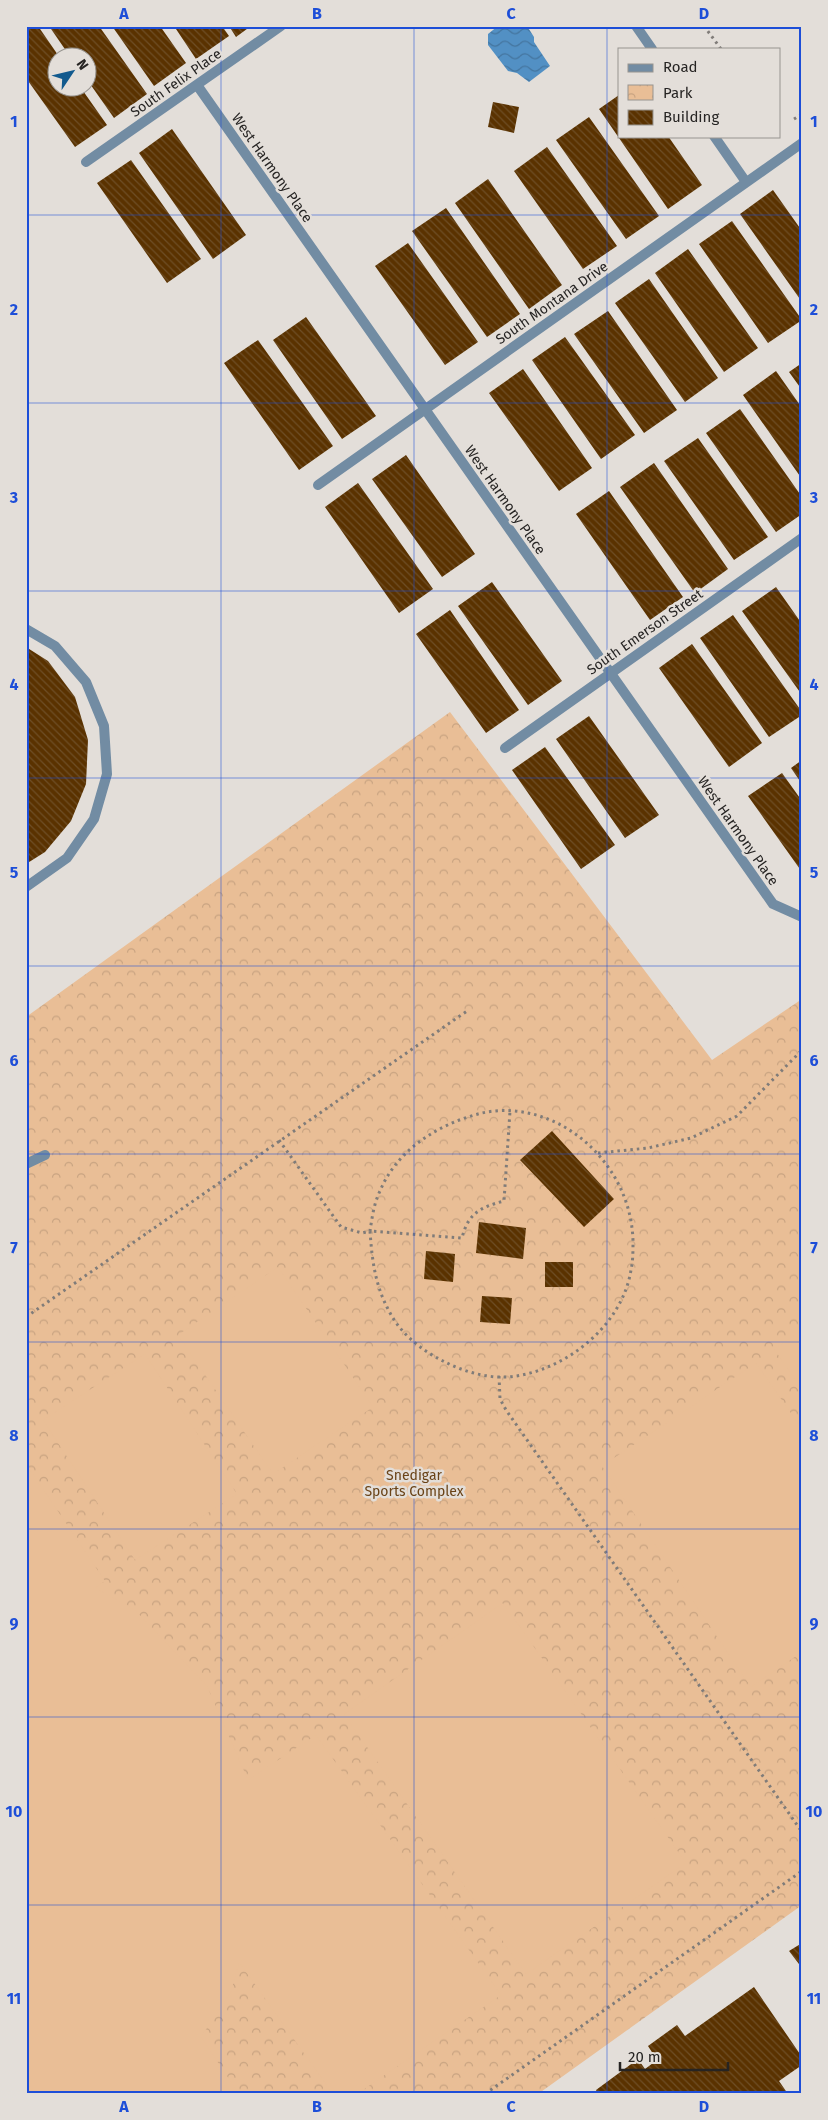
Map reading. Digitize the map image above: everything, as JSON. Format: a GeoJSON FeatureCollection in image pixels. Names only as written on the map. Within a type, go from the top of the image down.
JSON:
{"type":"FeatureCollection","features":[{"type":"Feature","properties":{"kind":"street","name":"South Felix Place"},"geometry":{"type":"LineString","coordinates":[[86,162],[281,26]]}},
{"type":"Feature","properties":{"kind":"street"},"geometry":{"type":"LineString","coordinates":[[636,26],[651,48]]}},
{"type":"Feature","properties":{"kind":"street","name":"West Harmony Place"},"geometry":{"type":"LineString","coordinates":[[197,85],[773,904],[802,917]]}},
{"type":"Feature","properties":{"kind":"street"},"geometry":{"type":"LineString","coordinates":[[715,138],[746,182]]}},
{"type":"Feature","properties":{"kind":"street","name":"South Montana Drive"},"geometry":{"type":"LineString","coordinates":[[318,485],[802,143]]}},
{"type":"Feature","properties":{"kind":"street","name":"South Emerson Street"},"geometry":{"type":"LineString","coordinates":[[505,748],[802,538]]}},
{"type":"Feature","properties":{"kind":"street"},"geometry":{"type":"LineString","coordinates":[[26,629],[56,646],[86,682],[104,726],[107,774],[94,819],[67,858],[26,887]]}},
{"type":"Feature","properties":{"kind":"street"},"geometry":{"type":"LineString","coordinates":[[26,1164],[45,1155]]}},
{"type":"Feature","properties":{"kind":"path"},"geometry":{"type":"LineString","coordinates":[[704,26],[719,48]]}},
{"type":"Feature","properties":{"kind":"path"},"geometry":{"type":"LineString","coordinates":[[26,1317],[467,1011]]}},
{"type":"Feature","properties":{"kind":"path"},"geometry":{"type":"LineString","coordinates":[[597,1153],[648,1148],[692,1138],[738,1116],[802,1050]]}},
{"type":"Feature","properties":{"kind":"path"},"geometry":{"type":"LineString","coordinates":[[279,1140],[341,1226],[362,1233],[370,1231],[462,1238],[464,1230],[476,1211],[485,1206],[504,1201],[510,1111]]}},
{"type":"Feature","properties":{"kind":"path"},"geometry":{"type":"LineString","coordinates":[[510,1111],[537,1114],[551,1120],[578,1136],[608,1165],[628,1206],[633,1243],[632,1270],[621,1298],[600,1331],[569,1355],[530,1372],[499,1376],[477,1374],[449,1365],[434,1357],[408,1337],[389,1312],[382,1295],[372,1264],[370,1231],[380,1190],[391,1172],[425,1136],[445,1124],[481,1113],[510,1111]]}},
{"type":"Feature","properties":{"kind":"path"},"geometry":{"type":"LineString","coordinates":[[499,1376],[500,1399],[506,1410],[802,1832]]}},
{"type":"Feature","properties":{"kind":"path"},"geometry":{"type":"LineString","coordinates":[[485,2094],[802,1871]]}},
{"type":"Feature","properties":{"kind":"green space","name":"Snedigar Sports Complex"},"geometry":{"type":"Polygon","coordinates":[[[450,712],[712,1060],[802,999],[802,1905],[538,2094],[26,2094],[26,1017],[450,712]]]}},
{"type":"Feature","properties":{"kind":"green space"},"geometry":{"type":"Polygon","coordinates":[[[278,1267],[373,1407],[273,1474],[178,1335],[278,1267]]]}},
{"type":"Feature","properties":{"kind":"green space"},"geometry":{"type":"Polygon","coordinates":[[[802,1330],[802,1389],[774,1349],[802,1330]]]}},
{"type":"Feature","properties":{"kind":"green space"},"geometry":{"type":"Polygon","coordinates":[[[145,1354],[237,1494],[135,1560],[43,1420],[145,1354]]]}},
{"type":"Feature","properties":{"kind":"green space"},"geometry":{"type":"Polygon","coordinates":[[[756,1363],[802,1429],[802,1652],[751,1687],[602,1466],[756,1363]]]}},
{"type":"Feature","properties":{"kind":"green space"},"geometry":{"type":"Polygon","coordinates":[[[26,1464],[105,1581],[95,1588],[134,1609],[207,1686],[248,1780],[316,1735],[501,1995],[357,2094],[333,2094],[239,1962],[231,1992],[201,2037],[239,2094],[26,2094],[26,1464]]]}},
{"type":"Feature","properties":{"kind":"green space"},"geometry":{"type":"Polygon","coordinates":[[[503,1603],[686,1863],[526,1974],[344,1714],[503,1603]]]}},
{"type":"Feature","properties":{"kind":"water"},"geometry":{"type":"Polygon","coordinates":[[[498,26],[527,26],[534,37],[534,42],[550,66],[529,82],[517,73],[508,71],[488,45],[488,34],[498,26]]]}},
{"type":"Feature","properties":{"kind":"building"},"geometry":{"type":"Polygon","coordinates":[[[32,26],[38,26],[53,48],[48,48],[48,98],[88,98],[107,125],[75,147],[26,78],[26,30],[32,26]]]}},
{"type":"Feature","properties":{"kind":"building"},"geometry":{"type":"Polygon","coordinates":[[[49,26],[99,26],[147,94],[114,118],[98,95],[98,48],[64,48],[49,26]]]}},
{"type":"Feature","properties":{"kind":"building"},"geometry":{"type":"Polygon","coordinates":[[[112,26],[160,26],[186,63],[154,86],[112,26]]]}},
{"type":"Feature","properties":{"kind":"building"},"geometry":{"type":"Polygon","coordinates":[[[174,26],[222,26],[229,36],[196,59],[174,26]]]}},
{"type":"Feature","properties":{"kind":"building"},"geometry":{"type":"Polygon","coordinates":[[[229,26],[251,26],[236,37],[229,26]]]}},
{"type":"Feature","properties":{"kind":"building"},"geometry":{"type":"Polygon","coordinates":[[[618,96],[618,137],[599,109],[618,96]]]}},
{"type":"Feature","properties":{"kind":"building"},"geometry":{"type":"Polygon","coordinates":[[[493,102],[519,107],[514,133],[488,127],[493,102]]]}},
{"type":"Feature","properties":{"kind":"building"},"geometry":{"type":"Polygon","coordinates":[[[589,117],[659,216],[626,239],[556,140],[589,117]]]}},
{"type":"Feature","properties":{"kind":"building"},"geometry":{"type":"Polygon","coordinates":[[[172,129],[246,235],[213,259],[139,153],[172,129]]]}},
{"type":"Feature","properties":{"kind":"building"},"geometry":{"type":"Polygon","coordinates":[[[619,138],[669,138],[702,185],[668,209],[619,138]]]}},
{"type":"Feature","properties":{"kind":"building"},"geometry":{"type":"Polygon","coordinates":[[[547,147],[617,246],[583,269],[514,171],[547,147]]]}},
{"type":"Feature","properties":{"kind":"building"},"geometry":{"type":"Polygon","coordinates":[[[131,160],[201,259],[167,283],[97,183],[131,160]]]}},
{"type":"Feature","properties":{"kind":"building"},"geometry":{"type":"Polygon","coordinates":[[[488,179],[562,285],[529,309],[455,203],[488,179]]]}},
{"type":"Feature","properties":{"kind":"building"},"geometry":{"type":"Polygon","coordinates":[[[773,190],[802,231],[802,302],[740,214],[773,190]]]}},
{"type":"Feature","properties":{"kind":"building"},"geometry":{"type":"Polygon","coordinates":[[[446,208],[520,314],[487,337],[412,231],[446,208]]]}},
{"type":"Feature","properties":{"kind":"building"},"geometry":{"type":"Polygon","coordinates":[[[732,221],[802,320],[768,343],[699,244],[732,221]]]}},
{"type":"Feature","properties":{"kind":"building"},"geometry":{"type":"Polygon","coordinates":[[[408,243],[478,342],[445,365],[375,266],[408,243]]]}},
{"type":"Feature","properties":{"kind":"building"},"geometry":{"type":"Polygon","coordinates":[[[688,249],[758,348],[724,372],[655,273],[688,249]]]}},
{"type":"Feature","properties":{"kind":"building"},"geometry":{"type":"Polygon","coordinates":[[[649,279],[718,378],[685,402],[615,303],[649,279]]]}},
{"type":"Feature","properties":{"kind":"building"},"geometry":{"type":"Polygon","coordinates":[[[608,311],[677,410],[644,433],[574,334],[608,311]]]}},
{"type":"Feature","properties":{"kind":"building"},"geometry":{"type":"Polygon","coordinates":[[[306,317],[376,416],[342,439],[273,340],[306,317]]]}},
{"type":"Feature","properties":{"kind":"building"},"geometry":{"type":"Polygon","coordinates":[[[565,337],[635,435],[601,459],[532,360],[565,337]]]}},
{"type":"Feature","properties":{"kind":"building"},"geometry":{"type":"Polygon","coordinates":[[[258,340],[333,446],[299,470],[224,363],[258,340]]]}},
{"type":"Feature","properties":{"kind":"building"},"geometry":{"type":"Polygon","coordinates":[[[802,363],[802,390],[789,372],[802,363]]]}},
{"type":"Feature","properties":{"kind":"building"},"geometry":{"type":"Polygon","coordinates":[[[523,369],[592,468],[559,491],[489,393],[523,369]]]}},
{"type":"Feature","properties":{"kind":"building"},"geometry":{"type":"Polygon","coordinates":[[[776,371],[802,408],[802,479],[743,395],[776,371]]]}},
{"type":"Feature","properties":{"kind":"building"},"geometry":{"type":"Polygon","coordinates":[[[740,409],[802,497],[802,514],[776,532],[706,433],[740,409]]]}},
{"type":"Feature","properties":{"kind":"building"},"geometry":{"type":"Polygon","coordinates":[[[698,438],[768,537],[734,560],[664,461],[698,438]]]}},
{"type":"Feature","properties":{"kind":"building"},"geometry":{"type":"Polygon","coordinates":[[[406,455],[475,554],[442,577],[372,479],[406,455]]]}},
{"type":"Feature","properties":{"kind":"building"},"geometry":{"type":"Polygon","coordinates":[[[654,463],[728,569],[695,593],[620,487],[654,463]]]}},
{"type":"Feature","properties":{"kind":"building"},"geometry":{"type":"Polygon","coordinates":[[[358,483],[433,589],[399,613],[325,507],[358,483]]]}},
{"type":"Feature","properties":{"kind":"building"},"geometry":{"type":"Polygon","coordinates":[[[609,491],[683,597],[650,620],[576,514],[609,491]]]}},
{"type":"Feature","properties":{"kind":"building"},"geometry":{"type":"Polygon","coordinates":[[[492,582],[562,681],[528,705],[458,606],[492,582]]]}},
{"type":"Feature","properties":{"kind":"building"},"geometry":{"type":"Polygon","coordinates":[[[776,587],[802,624],[802,695],[742,611],[776,587]]]}},
{"type":"Feature","properties":{"kind":"building"},"geometry":{"type":"Polygon","coordinates":[[[450,610],[519,710],[486,733],[416,634],[450,610]]]}},
{"type":"Feature","properties":{"kind":"building"},"geometry":{"type":"Polygon","coordinates":[[[733,615],[802,712],[802,715],[769,737],[700,638],[733,615]]]}},
{"type":"Feature","properties":{"kind":"building"},"geometry":{"type":"Polygon","coordinates":[[[692,644],[762,743],[729,767],[659,668],[692,644]]]}},
{"type":"Feature","properties":{"kind":"building"},"geometry":{"type":"Polygon","coordinates":[[[26,647],[48,661],[75,697],[88,740],[86,784],[71,821],[45,852],[26,864],[26,647]]]}},
{"type":"Feature","properties":{"kind":"building"},"geometry":{"type":"Polygon","coordinates":[[[589,716],[659,815],[625,838],[556,739],[589,716]]]}},
{"type":"Feature","properties":{"kind":"building"},"geometry":{"type":"Polygon","coordinates":[[[545,747],[615,845],[581,869],[512,770],[545,747]]]}},
{"type":"Feature","properties":{"kind":"building"},"geometry":{"type":"Polygon","coordinates":[[[802,760],[802,784],[791,768],[802,760]]]}},
{"type":"Feature","properties":{"kind":"building"},"geometry":{"type":"Polygon","coordinates":[[[782,773],[802,801],[802,872],[748,796],[782,773]]]}},
{"type":"Feature","properties":{"kind":"building"},"geometry":{"type":"Polygon","coordinates":[[[552,1131],[614,1199],[584,1227],[520,1160],[552,1131]]]}},
{"type":"Feature","properties":{"kind":"building"},"geometry":{"type":"Polygon","coordinates":[[[479,1222],[526,1228],[523,1259],[476,1253],[479,1222]]]}},
{"type":"Feature","properties":{"kind":"building"},"geometry":{"type":"Polygon","coordinates":[[[426,1251],[455,1254],[453,1282],[424,1279],[426,1251]]]}},
{"type":"Feature","properties":{"kind":"building"},"geometry":{"type":"Polygon","coordinates":[[[545,1262],[573,1262],[573,1287],[545,1287],[545,1262]]]}},
{"type":"Feature","properties":{"kind":"building"},"geometry":{"type":"Polygon","coordinates":[[[482,1296],[512,1298],[510,1324],[480,1322],[482,1296]]]}},
{"type":"Feature","properties":{"kind":"building"},"geometry":{"type":"Polygon","coordinates":[[[802,1943],[802,1968],[789,1951],[802,1943]]]}},
{"type":"Feature","properties":{"kind":"building"},"geometry":{"type":"Polygon","coordinates":[[[754,1987],[802,2057],[802,2065],[779,2081],[788,2094],[598,2094],[596,2090],[638,2059],[645,2069],[657,2060],[648,2046],[677,2025],[685,2036],[754,1987]]]}}]}
